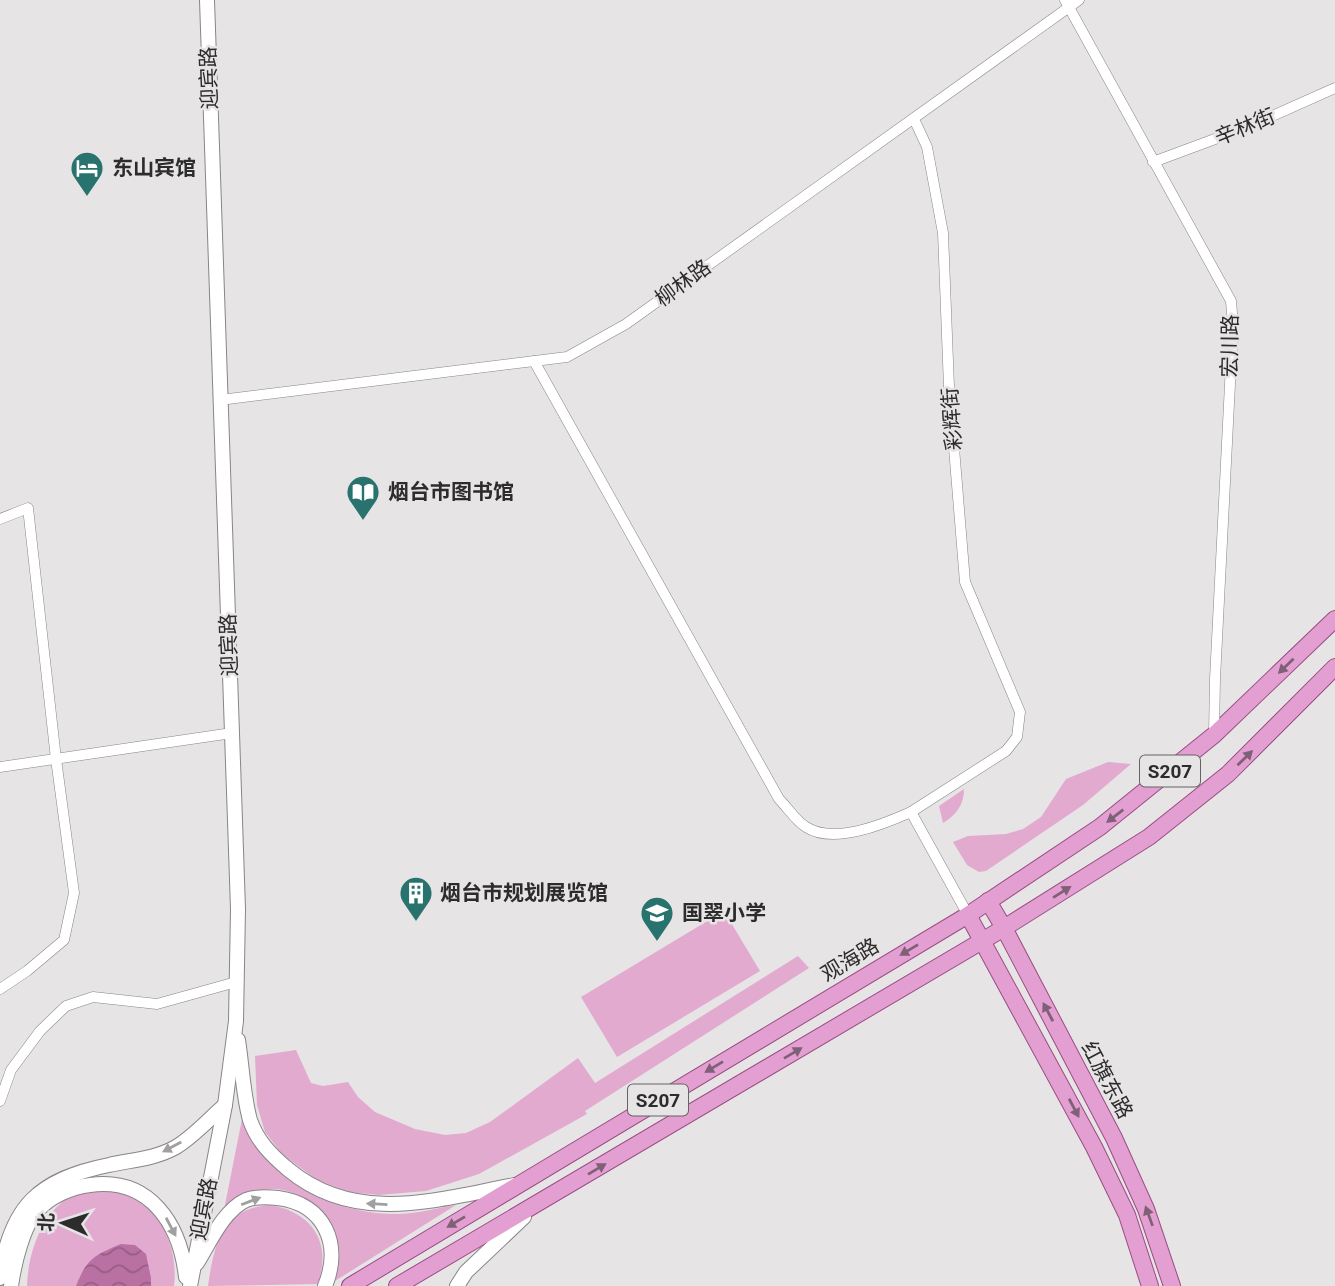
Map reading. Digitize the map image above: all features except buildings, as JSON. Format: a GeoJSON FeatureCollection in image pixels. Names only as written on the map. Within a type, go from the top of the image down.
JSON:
{"type":"FeatureCollection","features":[{"type":"Feature","properties":{"kind":"main road","name":"迎宾路"},"geometry":{"type":"LineString","coordinates":[[188,1286],[225,1105],[236,1021],[238,909],[207,0]]}},
{"type":"Feature","properties":{"kind":"main road","name":"观海路"},"geometry":{"type":"LineString","coordinates":[[350,1286],[968,915],[1100,827],[1214,735],[1335,619]]}},
{"type":"Feature","properties":{"kind":"main road","name":"S207"},"geometry":{"type":"LineString","coordinates":[[397,1286],[1004,929],[1149,836],[1228,774],[1335,667]]}},
{"type":"Feature","properties":{"kind":"main road","name":"红旗东路"},"geometry":{"type":"LineString","coordinates":[[988,901],[1114,1138],[1146,1209],[1172,1286]]}},
{"type":"Feature","properties":{"kind":"main road","name":"红旗东路"},"geometry":{"type":"LineString","coordinates":[[968,915],[1094,1147],[1127,1215],[1150,1286]]}},
{"type":"Feature","properties":{"kind":"main road"},"geometry":{"type":"LineString","coordinates":[[236,1021],[250,1118],[270,1155],[300,1180],[327,1194],[359,1203],[394,1205],[517,1185]]}},
{"type":"Feature","properties":{"kind":"main road"},"geometry":{"type":"LineString","coordinates":[[0,1278],[10,1234],[25,1206],[52,1182],[74,1173],[146,1159],[176,1147],[225,1105]]}},
{"type":"Feature","properties":{"kind":"main road"},"geometry":{"type":"LineString","coordinates":[[11,1286],[22,1240],[36,1211],[53,1198],[79,1186],[107,1183],[125,1186],[147,1197],[163,1213],[176,1235],[184,1259],[188,1286]]}},
{"type":"Feature","properties":{"kind":"main road"},"geometry":{"type":"LineString","coordinates":[[192,1270],[228,1215],[245,1201],[259,1197],[292,1200],[308,1208],[327,1231],[332,1253],[331,1270],[325,1286]]}},
{"type":"Feature","properties":{"kind":"main road"},"geometry":{"type":"LineString","coordinates":[[457,1286],[473,1264],[539,1203]]}},
{"type":"Feature","properties":{"kind":"street","name":"柳林路"},"geometry":{"type":"LineString","coordinates":[[220,400],[567,357],[626,324],[914,119],[1067,4],[1079,0]]}},
{"type":"Feature","properties":{"kind":"street","name":"宏川路"},"geometry":{"type":"LineString","coordinates":[[1067,4],[1231,301],[1233,325],[1214,735]]}},
{"type":"Feature","properties":{"kind":"street","name":"辛林街"},"geometry":{"type":"LineString","coordinates":[[1153,162],[1250,127],[1335,89]]}},
{"type":"Feature","properties":{"kind":"street","name":"彩辉街"},"geometry":{"type":"LineString","coordinates":[[911,812],[1006,751],[1017,737],[1020,712],[965,582],[949,387],[943,233],[927,147],[914,119]]}},
{"type":"Feature","properties":{"kind":"street"},"geometry":{"type":"LineString","coordinates":[[534,361],[779,799],[806,827],[834,835],[883,824],[911,812],[968,915]]}},
{"type":"Feature","properties":{"kind":"street"},"geometry":{"type":"LineString","coordinates":[[0,519],[28,508],[74,893],[64,940],[27,971],[0,989]]}},
{"type":"Feature","properties":{"kind":"street"},"geometry":{"type":"LineString","coordinates":[[0,768],[232,733]]}},
{"type":"Feature","properties":{"kind":"street"},"geometry":{"type":"LineString","coordinates":[[0,1101],[2,1087],[11,1070],[40,1031],[66,1006],[93,998],[158,1004],[236,982]]}},
{"type":"Feature","properties":{"kind":"shaded area"},"geometry":{"type":"Polygon","coordinates":[[[1108,762],[1131,764],[1083,805],[986,871],[979,872],[967,865],[953,842],[968,836],[1006,834],[1023,829],[1041,817],[1066,779],[1108,762]]]}},
{"type":"Feature","properties":{"kind":"shaded area"},"geometry":{"type":"Polygon","coordinates":[[[964,789],[963,800],[958,809],[943,823],[939,806],[964,789]]]}},
{"type":"Feature","properties":{"kind":"shaded area"},"geometry":{"type":"Polygon","coordinates":[[[724,911],[760,971],[617,1057],[581,997],[724,911]]]}},
{"type":"Feature","properties":{"kind":"shaded area"},"geometry":{"type":"Polygon","coordinates":[[[798,956],[809,968],[585,1111],[587,1114],[479,1174],[426,1191],[379,1195],[348,1192],[317,1180],[282,1154],[265,1132],[257,1105],[255,1056],[296,1050],[311,1083],[323,1086],[348,1082],[358,1097],[375,1112],[415,1129],[445,1135],[466,1133],[490,1122],[578,1058],[595,1083],[798,956]]]}},
{"type":"Feature","properties":{"kind":"shaded area"},"geometry":{"type":"Polygon","coordinates":[[[244,1109],[261,1148],[275,1167],[289,1180],[323,1199],[361,1211],[397,1214],[456,1205],[335,1281],[339,1252],[336,1235],[321,1212],[298,1195],[285,1190],[258,1191],[224,1210],[244,1109]]]}},
{"type":"Feature","properties":{"kind":"shaded area"},"geometry":{"type":"Polygon","coordinates":[[[97,1190],[117,1191],[136,1198],[155,1214],[171,1249],[174,1286],[27,1286],[33,1248],[52,1213],[71,1196],[97,1190]]]}},
{"type":"Feature","properties":{"kind":"shaded area"},"geometry":{"type":"Polygon","coordinates":[[[270,1205],[297,1214],[315,1231],[322,1255],[318,1284],[208,1286],[217,1243],[230,1221],[240,1213],[270,1205]]]}},
{"type":"Feature","properties":{"kind":"water"},"geometry":{"type":"Polygon","coordinates":[[[121,1244],[135,1245],[146,1254],[151,1286],[76,1286],[88,1263],[121,1244]]]}},
{"type":"Feature","properties":{"kind":"place","name":"东山宾馆"},"geometry":{"type":"Point","coordinates":[87,198]}},
{"type":"Feature","properties":{"kind":"place","name":"烟台市图书馆"},"geometry":{"type":"Point","coordinates":[363,522]}},
{"type":"Feature","properties":{"kind":"place","name":"烟台市规划展览馆"},"geometry":{"type":"Point","coordinates":[416,923]}},
{"type":"Feature","properties":{"kind":"place","name":"国翠小学"},"geometry":{"type":"Point","coordinates":[657,943]}}]}
